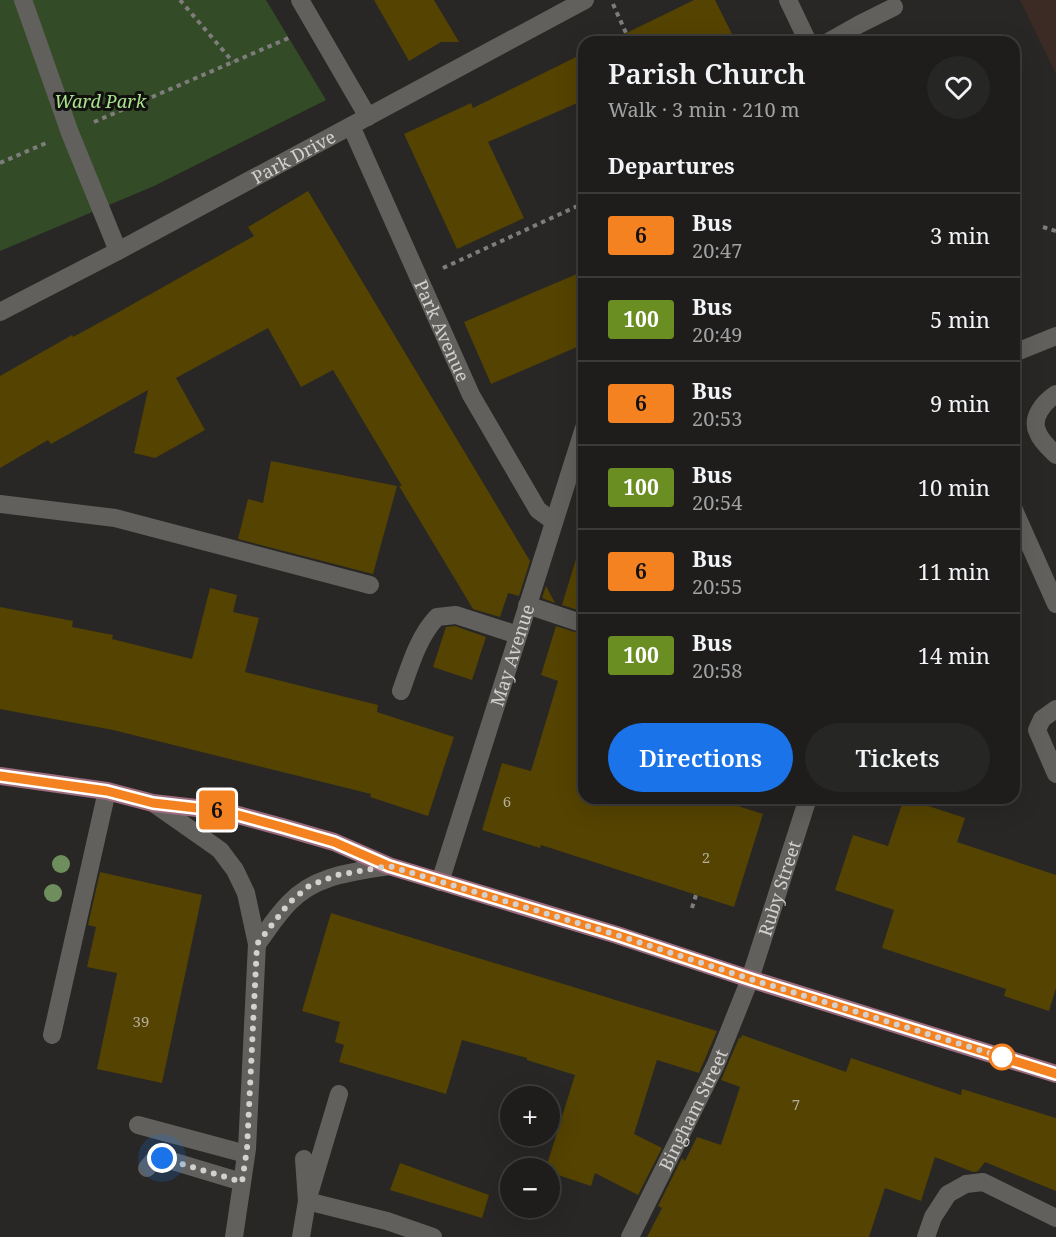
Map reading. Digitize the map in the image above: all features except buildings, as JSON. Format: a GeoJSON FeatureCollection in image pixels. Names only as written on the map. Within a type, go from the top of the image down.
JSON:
{"type":"FeatureCollection","features":[{"type":"Feature","properties":{"kind":"main road"},"geometry":{"type":"LineString","coordinates":[[0,776],[107,791],[153,803],[223,811],[334,842],[389,866],[617,935],[750,979],[1056,1074]]}},
{"type":"Feature","properties":{"kind":"street"},"geometry":{"type":"LineString","coordinates":[[23,0],[70,133],[118,251]]}},
{"type":"Feature","properties":{"kind":"street"},"geometry":{"type":"LineString","coordinates":[[300,0],[368,117]]}},
{"type":"Feature","properties":{"kind":"street","name":"Park Drive"},"geometry":{"type":"LineString","coordinates":[[0,312],[585,0]]}},
{"type":"Feature","properties":{"kind":"street"},"geometry":{"type":"LineString","coordinates":[[788,0],[805,36]]}},
{"type":"Feature","properties":{"kind":"street"},"geometry":{"type":"LineString","coordinates":[[839,36],[894,8]]}},
{"type":"Feature","properties":{"kind":"street","name":"Park Avenue"},"geometry":{"type":"LineString","coordinates":[[351,126],[471,395],[538,510],[553,522]]}},
{"type":"Feature","properties":{"kind":"street"},"geometry":{"type":"LineString","coordinates":[[1020,351],[1056,336]]}},
{"type":"Feature","properties":{"kind":"street"},"geometry":{"type":"LineString","coordinates":[[1056,394],[1047,400],[1036,416],[1037,432],[1056,455]]}},
{"type":"Feature","properties":{"kind":"street","name":"May Avenue"},"geometry":{"type":"LineString","coordinates":[[440,882],[578,446]]}},
{"type":"Feature","properties":{"kind":"street"},"geometry":{"type":"LineString","coordinates":[[0,504],[115,518],[370,585]]}},
{"type":"Feature","properties":{"kind":"street"},"geometry":{"type":"LineString","coordinates":[[1020,523],[1056,604]]}},
{"type":"Feature","properties":{"kind":"street"},"geometry":{"type":"LineString","coordinates":[[527,605],[578,622]]}},
{"type":"Feature","properties":{"kind":"street"},"geometry":{"type":"LineString","coordinates":[[401,691],[427,627],[437,617],[456,615],[518,634]]}},
{"type":"Feature","properties":{"kind":"street"},"geometry":{"type":"LineString","coordinates":[[1056,709],[1042,719],[1037,730],[1056,774]]}},
{"type":"Feature","properties":{"kind":"street"},"geometry":{"type":"LineString","coordinates":[[52,1035],[107,791]]}},
{"type":"Feature","properties":{"kind":"street"},"geometry":{"type":"LineString","coordinates":[[153,803],[220,849],[235,870],[246,893],[257,944],[246,1154],[234,1237]]}},
{"type":"Feature","properties":{"kind":"street","name":"Ruby Street"},"geometry":{"type":"LineString","coordinates":[[750,979],[805,804]]}},
{"type":"Feature","properties":{"kind":"street"},"geometry":{"type":"LineString","coordinates":[[257,944],[289,903],[309,886],[337,875],[389,866]]}},
{"type":"Feature","properties":{"kind":"street","name":"Bingham Street"},"geometry":{"type":"LineString","coordinates":[[630,1237],[716,1064],[750,979]]}},
{"type":"Feature","properties":{"kind":"street"},"geometry":{"type":"LineString","coordinates":[[301,1237],[307,1201],[339,1094]]}},
{"type":"Feature","properties":{"kind":"street"},"geometry":{"type":"LineString","coordinates":[[138,1125],[246,1154]]}},
{"type":"Feature","properties":{"kind":"street"},"geometry":{"type":"LineString","coordinates":[[147,1168],[153,1161],[162,1158],[242,1182]]}},
{"type":"Feature","properties":{"kind":"street"},"geometry":{"type":"LineString","coordinates":[[304,1159],[307,1201]]}},
{"type":"Feature","properties":{"kind":"street"},"geometry":{"type":"LineString","coordinates":[[926,1237],[933,1217],[948,1194],[966,1184],[983,1182],[1056,1218]]}},
{"type":"Feature","properties":{"kind":"street"},"geometry":{"type":"LineString","coordinates":[[307,1201],[387,1221],[433,1237]]}},
{"type":"Feature","properties":{"kind":"path"},"geometry":{"type":"LineString","coordinates":[[180,0],[233,62]]}},
{"type":"Feature","properties":{"kind":"path"},"geometry":{"type":"LineString","coordinates":[[611,0],[627,36]]}},
{"type":"Feature","properties":{"kind":"path"},"geometry":{"type":"LineString","coordinates":[[0,163],[315,26]]}},
{"type":"Feature","properties":{"kind":"path"},"geometry":{"type":"LineString","coordinates":[[419,280],[578,206]]}},
{"type":"Feature","properties":{"kind":"path"},"geometry":{"type":"LineString","coordinates":[[1043,227],[1056,231]]}},
{"type":"Feature","properties":{"kind":"path"},"geometry":{"type":"LineString","coordinates":[[692,908],[696,895]]}},
{"type":"Feature","properties":{"kind":"shaded area"},"geometry":{"type":"Polygon","coordinates":[[[1020,0],[1056,0],[1056,74],[1020,0]]]}},
{"type":"Feature","properties":{"kind":"green space","name":"Ward Park"},"geometry":{"type":"Polygon","coordinates":[[[0,0],[266,0],[326,100],[154,186],[0,251],[0,0]]]}},
{"type":"Feature","properties":{"kind":"bus line","name":"6"},"geometry":{"type":"LineString","coordinates":[[0,776],[107,791],[153,803],[223,811],[282,827],[334,842],[389,866],[617,935],[750,979],[1056,1074]]}},
{"type":"Feature","properties":{"kind":"route"},"geometry":{"type":"LineString","coordinates":[[162,1158],[242,1182],[247,1149],[257,944],[289,903],[309,886],[337,875],[389,866],[617,935],[750,979],[1012,1060],[1002,1057]]}}]}
